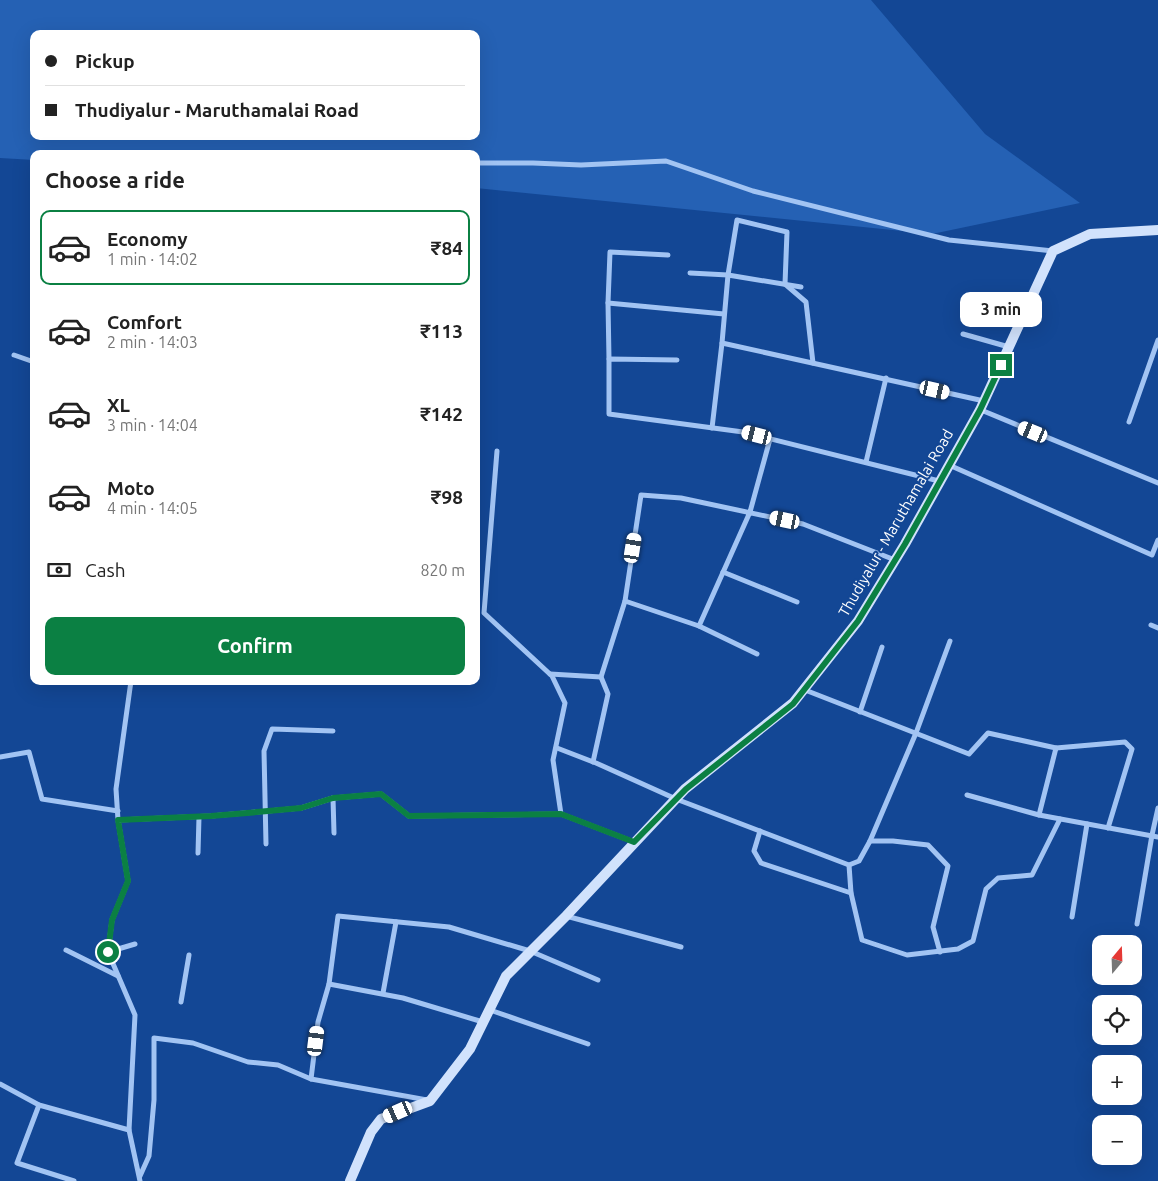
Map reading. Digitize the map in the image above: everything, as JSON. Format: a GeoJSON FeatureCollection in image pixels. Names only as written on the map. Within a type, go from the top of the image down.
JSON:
{"type":"FeatureCollection","features":[{"type":"Feature","properties":{"kind":"main road"},"geometry":{"type":"LineString","coordinates":[[1053,251],[1090,234],[1158,230]]}},
{"type":"Feature","properties":{"kind":"main road","name":"Thudiyalur - Maruthamalai Road"},"geometry":{"type":"LineString","coordinates":[[430,1101],[470,1049],[506,976],[566,916],[686,789],[793,704],[858,621],[895,560],[982,405],[1053,251]]}},
{"type":"Feature","properties":{"kind":"main road"},"geometry":{"type":"LineString","coordinates":[[350,1181],[371,1132],[381,1119],[430,1101]]}},
{"type":"Feature","properties":{"kind":"street"},"geometry":{"type":"LineString","coordinates":[[480,163],[581,165],[666,161],[753,191],[949,240],[1053,251]]}},
{"type":"Feature","properties":{"kind":"street"},"geometry":{"type":"LineString","coordinates":[[712,428],[728,275],[737,220],[787,232],[785,284]]}},
{"type":"Feature","properties":{"kind":"street"},"geometry":{"type":"LineString","coordinates":[[668,255],[610,252],[608,303],[609,414],[743,432],[939,480]]}},
{"type":"Feature","properties":{"kind":"street"},"geometry":{"type":"LineString","coordinates":[[690,272],[728,275],[801,287]]}},
{"type":"Feature","properties":{"kind":"street"},"geometry":{"type":"LineString","coordinates":[[785,284],[806,302],[814,363]]}},
{"type":"Feature","properties":{"kind":"street"},"geometry":{"type":"LineString","coordinates":[[608,303],[724,314]]}},
{"type":"Feature","properties":{"kind":"street"},"geometry":{"type":"LineString","coordinates":[[963,334],[1009,347]]}},
{"type":"Feature","properties":{"kind":"street"},"geometry":{"type":"LineString","coordinates":[[1129,422],[1158,340]]}},
{"type":"Feature","properties":{"kind":"street"},"geometry":{"type":"LineString","coordinates":[[722,343],[886,378],[982,405],[1158,483]]}},
{"type":"Feature","properties":{"kind":"street"},"geometry":{"type":"LineString","coordinates":[[14,355],[30,361]]}},
{"type":"Feature","properties":{"kind":"street"},"geometry":{"type":"LineString","coordinates":[[609,359],[676,360]]}},
{"type":"Feature","properties":{"kind":"street"},"geometry":{"type":"LineString","coordinates":[[1151,360],[1158,362]]}},
{"type":"Feature","properties":{"kind":"street"},"geometry":{"type":"LineString","coordinates":[[866,462],[886,378]]}},
{"type":"Feature","properties":{"kind":"street"},"geometry":{"type":"LineString","coordinates":[[699,626],[750,512],[770,438]]}},
{"type":"Feature","properties":{"kind":"street"},"geometry":{"type":"LineString","coordinates":[[497,451],[484,613],[550,674],[565,704],[553,760],[561,814]]}},
{"type":"Feature","properties":{"kind":"street"},"geometry":{"type":"LineString","coordinates":[[948,464],[1152,555],[1158,540]]}},
{"type":"Feature","properties":{"kind":"street"},"geometry":{"type":"LineString","coordinates":[[593,762],[608,694],[601,677],[625,601],[641,495],[681,498],[803,524],[895,560]]}},
{"type":"Feature","properties":{"kind":"street"},"geometry":{"type":"LineString","coordinates":[[723,572],[798,602]]}},
{"type":"Feature","properties":{"kind":"street"},"geometry":{"type":"LineString","coordinates":[[625,601],[699,626],[757,654]]}},
{"type":"Feature","properties":{"kind":"street"},"geometry":{"type":"LineString","coordinates":[[1150,625],[1158,628]]}},
{"type":"Feature","properties":{"kind":"street"},"geometry":{"type":"LineString","coordinates":[[556,748],[593,762],[676,799],[850,865],[859,861],[870,841],[916,733],[950,641]]}},
{"type":"Feature","properties":{"kind":"street"},"geometry":{"type":"LineString","coordinates":[[860,712],[882,647]]}},
{"type":"Feature","properties":{"kind":"street"},"geometry":{"type":"LineString","coordinates":[[550,674],[601,677]]}},
{"type":"Feature","properties":{"kind":"street"},"geometry":{"type":"LineString","coordinates":[[130,685],[116,789],[118,820],[128,881],[112,920],[108,952],[135,1015],[129,1130],[140,1179]]}},
{"type":"Feature","properties":{"kind":"street"},"geometry":{"type":"LineString","coordinates":[[805,690],[969,754],[988,732],[1056,748],[1124,742],[1132,749],[1108,828]]}},
{"type":"Feature","properties":{"kind":"street"},"geometry":{"type":"LineString","coordinates":[[266,844],[264,750],[272,729],[333,731]]}},
{"type":"Feature","properties":{"kind":"street"},"geometry":{"type":"LineString","coordinates":[[1039,815],[1056,748]]}},
{"type":"Feature","properties":{"kind":"street"},"geometry":{"type":"LineString","coordinates":[[0,756],[29,752],[42,799],[118,811]]}},
{"type":"Feature","properties":{"kind":"street"},"geometry":{"type":"LineString","coordinates":[[118,820],[199,817],[301,808],[333,798],[381,794],[409,816],[561,814],[634,842]]}},
{"type":"Feature","properties":{"kind":"street"},"geometry":{"type":"LineString","coordinates":[[967,795],[1039,815],[1158,836]]}},
{"type":"Feature","properties":{"kind":"street"},"geometry":{"type":"LineString","coordinates":[[333,798],[334,832]]}},
{"type":"Feature","properties":{"kind":"street"},"geometry":{"type":"LineString","coordinates":[[1137,924],[1158,808]]}},
{"type":"Feature","properties":{"kind":"street"},"geometry":{"type":"LineString","coordinates":[[198,853],[199,817]]}},
{"type":"Feature","properties":{"kind":"street"},"geometry":{"type":"LineString","coordinates":[[850,865],[851,893],[862,940],[907,955],[958,949],[973,941],[986,889],[998,878],[1032,875],[1060,819]]}},
{"type":"Feature","properties":{"kind":"street"},"geometry":{"type":"LineString","coordinates":[[1072,917],[1087,824]]}},
{"type":"Feature","properties":{"kind":"street"},"geometry":{"type":"LineString","coordinates":[[760,831],[754,851],[761,863],[851,893]]}},
{"type":"Feature","properties":{"kind":"street"},"geometry":{"type":"LineString","coordinates":[[870,841],[893,841],[928,845],[948,866],[933,926],[940,952]]}},
{"type":"Feature","properties":{"kind":"street"},"geometry":{"type":"LineString","coordinates":[[311,1079],[319,1017],[328,984],[338,916],[449,927],[530,951],[598,980]]}},
{"type":"Feature","properties":{"kind":"street"},"geometry":{"type":"LineString","coordinates":[[566,916],[681,947]]}},
{"type":"Feature","properties":{"kind":"street"},"geometry":{"type":"LineString","coordinates":[[383,993],[396,922]]}},
{"type":"Feature","properties":{"kind":"street"},"geometry":{"type":"LineString","coordinates":[[108,952],[135,944]]}},
{"type":"Feature","properties":{"kind":"street"},"geometry":{"type":"LineString","coordinates":[[66,950],[118,976]]}},
{"type":"Feature","properties":{"kind":"street"},"geometry":{"type":"LineString","coordinates":[[181,1002],[189,954]]}},
{"type":"Feature","properties":{"kind":"street"},"geometry":{"type":"LineString","coordinates":[[328,984],[383,993],[483,1022]]}},
{"type":"Feature","properties":{"kind":"street"},"geometry":{"type":"LineString","coordinates":[[489,1010],[588,1044]]}},
{"type":"Feature","properties":{"kind":"street"},"geometry":{"type":"LineString","coordinates":[[140,1179],[149,1156],[150,1147],[154,1100],[154,1038],[193,1043],[248,1062],[278,1065],[311,1079],[430,1101]]}},
{"type":"Feature","properties":{"kind":"street"},"geometry":{"type":"LineString","coordinates":[[0,1084],[39,1105],[129,1130]]}},
{"type":"Feature","properties":{"kind":"street"},"geometry":{"type":"LineString","coordinates":[[39,1105],[17,1163],[74,1181]]}},
{"type":"Feature","properties":{"kind":"shaded area"},"geometry":{"type":"Polygon","coordinates":[[[0,0],[871,0],[985,134],[1080,203],[932,234],[480,188],[480,150],[30,150],[30,160],[0,158],[0,0]]]}},
{"type":"Feature","properties":{"kind":"route"},"geometry":{"type":"LineString","coordinates":[[108,952],[112,920],[128,881],[118,820],[211,816],[301,808],[333,798],[381,794],[409,816],[561,814],[634,842],[686,789],[793,704],[805,690],[858,621],[905,544],[939,480],[980,410],[1001,365]]}}]}
